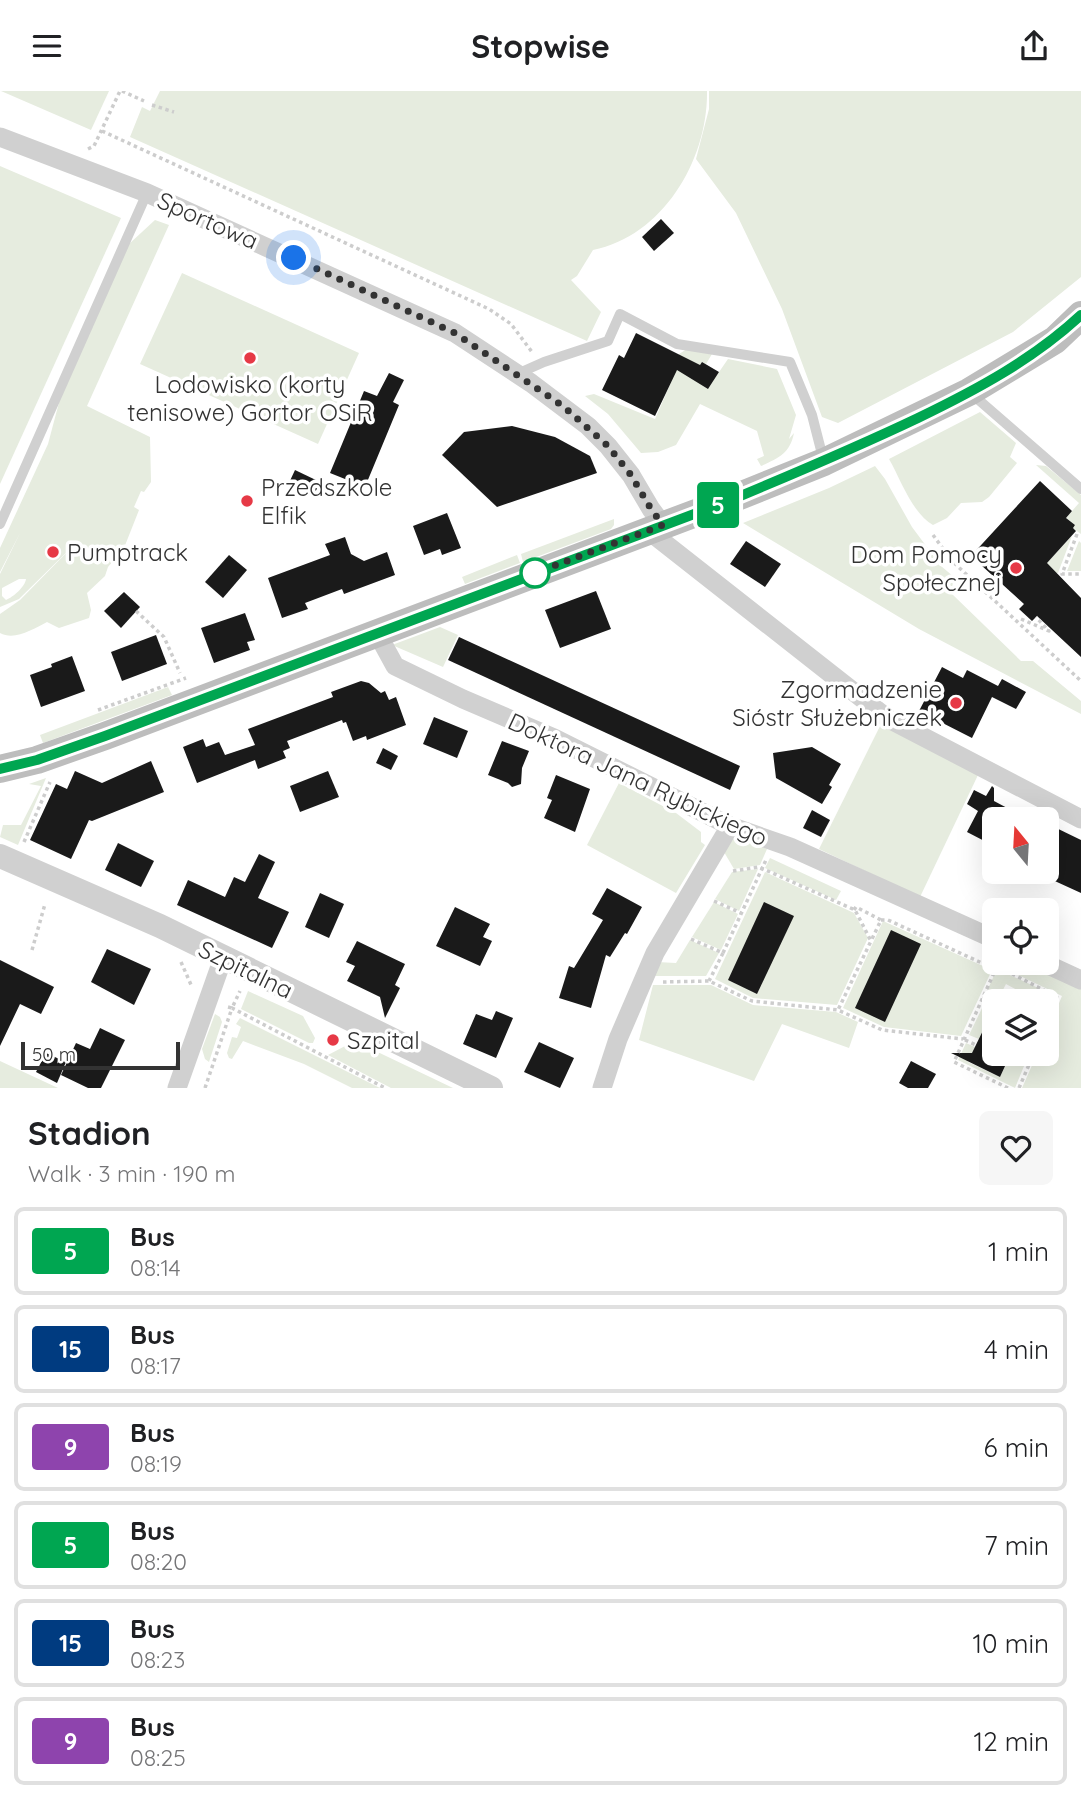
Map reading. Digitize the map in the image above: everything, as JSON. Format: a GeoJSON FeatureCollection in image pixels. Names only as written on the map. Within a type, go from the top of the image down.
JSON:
{"type":"FeatureCollection","features":[{"type":"Feature","properties":{"kind":"main road"},"geometry":{"type":"LineString","coordinates":[[0,769],[37,760],[82,744],[824,462],[970,392],[1055,340],[1081,315]]}},
{"type":"Feature","properties":{"kind":"street","name":"Sportowa"},"geometry":{"type":"LineString","coordinates":[[0,137],[147,193],[455,333],[571,412],[608,446],[631,475],[651,509],[656,528],[887,718],[1081,818]]}},
{"type":"Feature","properties":{"kind":"street","name":"Doktora Jana Rybickiego"},"geometry":{"type":"LineString","coordinates":[[377,632],[395,666],[554,738],[730,826],[774,841],[982,933]]}},
{"type":"Feature","properties":{"kind":"street"},"geometry":{"type":"LineString","coordinates":[[602,1088],[618,1039],[655,953],[730,826]]}},
{"type":"Feature","properties":{"kind":"street","name":"Szpitalna"},"geometry":{"type":"LineString","coordinates":[[10,853],[491,1088]]}},
{"type":"Feature","properties":{"kind":"street"},"geometry":{"type":"LineString","coordinates":[[177,1088],[223,958]]}},
{"type":"Feature","properties":{"kind":"street"},"geometry":{"type":"LineString","coordinates":[[1059,970],[1081,980]]}},
{"type":"Feature","properties":{"kind":"lane"},"geometry":{"type":"LineString","coordinates":[[0,524],[147,193]]}},
{"type":"Feature","properties":{"kind":"lane"},"geometry":{"type":"LineString","coordinates":[[517,374],[608,341],[620,314],[677,344],[790,362],[812,415],[824,462]]}},
{"type":"Feature","properties":{"kind":"lane"},"geometry":{"type":"LineString","coordinates":[[970,392],[1081,489]]}},
{"type":"Feature","properties":{"kind":"path"},"geometry":{"type":"LineString","coordinates":[[79,153],[94,146],[121,91],[144,101]]}},
{"type":"Feature","properties":{"kind":"path"},"geometry":{"type":"LineString","coordinates":[[152,105],[174,112]]}},
{"type":"Feature","properties":{"kind":"path"},"geometry":{"type":"LineString","coordinates":[[102,131],[489,309],[511,324],[525,340],[539,364]]}},
{"type":"Feature","properties":{"kind":"path"},"geometry":{"type":"LineString","coordinates":[[1078,534],[1062,575],[1081,574]]}},
{"type":"Feature","properties":{"kind":"path"},"geometry":{"type":"LineString","coordinates":[[933,535],[952,561],[1019,620],[1081,681]]}},
{"type":"Feature","properties":{"kind":"path"},"geometry":{"type":"LineString","coordinates":[[136,611],[164,637],[180,673]]}},
{"type":"Feature","properties":{"kind":"path"},"geometry":{"type":"LineString","coordinates":[[1019,620],[1025,615]]}},
{"type":"Feature","properties":{"kind":"path"},"geometry":{"type":"LineString","coordinates":[[1019,620],[1049,631],[1036,617]]}},
{"type":"Feature","properties":{"kind":"path"},"geometry":{"type":"LineString","coordinates":[[10,853],[55,772]]}},
{"type":"Feature","properties":{"kind":"path"},"geometry":{"type":"LineString","coordinates":[[709,981],[774,841]]}},
{"type":"Feature","properties":{"kind":"path"},"geometry":{"type":"LineString","coordinates":[[733,871],[762,869],[854,910],[871,941]]}},
{"type":"Feature","properties":{"kind":"path"},"geometry":{"type":"LineString","coordinates":[[714,901],[741,914]]}},
{"type":"Feature","properties":{"kind":"path"},"geometry":{"type":"LineString","coordinates":[[32,950],[45,904]]}},
{"type":"Feature","properties":{"kind":"path"},"geometry":{"type":"LineString","coordinates":[[854,910],[856,907],[881,920],[888,920],[982,960]]}},
{"type":"Feature","properties":{"kind":"path"},"geometry":{"type":"LineString","coordinates":[[838,1010],[881,920]]}},
{"type":"Feature","properties":{"kind":"path"},"geometry":{"type":"LineString","coordinates":[[691,939],[723,953]]}},
{"type":"Feature","properties":{"kind":"path"},"geometry":{"type":"LineString","coordinates":[[179,957],[194,994],[232,1008],[385,1088]]}},
{"type":"Feature","properties":{"kind":"path"},"geometry":{"type":"LineString","coordinates":[[205,1088],[232,1008],[249,972]]}},
{"type":"Feature","properties":{"kind":"path"},"geometry":{"type":"LineString","coordinates":[[1014,975],[1042,989]]}},
{"type":"Feature","properties":{"kind":"path"},"geometry":{"type":"LineString","coordinates":[[662,982],[709,981],[752,1001],[838,1010],[883,1030],[964,1039],[976,1045]]}},
{"type":"Feature","properties":{"kind":"path"},"geometry":{"type":"LineString","coordinates":[[982,998],[954,1062],[1008,1088]]}},
{"type":"Feature","properties":{"kind":"path"},"geometry":{"type":"LineString","coordinates":[[1019,1088],[1028,1066]]}},
{"type":"Feature","properties":{"kind":"shaded area"},"geometry":{"type":"Polygon","coordinates":[[[1,91],[109,91],[91,130],[1,91]]]}},
{"type":"Feature","properties":{"kind":"shaded area"},"geometry":{"type":"Polygon","coordinates":[[[160,91],[707,91],[699,143],[690,168],[677,191],[660,212],[640,229],[618,242],[593,250],[577,276],[571,280],[601,312],[587,341],[130,137],[142,107],[150,111],[160,91]]]}},
{"type":"Feature","properties":{"kind":"shaded area"},"geometry":{"type":"Polygon","coordinates":[[[709,91],[1081,91],[1081,277],[1013,332],[838,423],[822,417],[782,309],[736,213],[696,159],[709,109],[709,91]]]}},
{"type":"Feature","properties":{"kind":"shaded area"},"geometry":{"type":"Polygon","coordinates":[[[0,166],[121,218],[0,484],[0,166]]]}},
{"type":"Feature","properties":{"kind":"shaded area"},"geometry":{"type":"Polygon","coordinates":[[[155,220],[169,225],[87,406],[150,437],[151,482],[144,492],[141,491],[134,507],[139,510],[124,548],[108,567],[105,576],[87,593],[91,610],[89,618],[59,628],[47,622],[24,633],[6,635],[0,633],[0,614],[20,600],[79,540],[19,599],[0,607],[0,574],[20,533],[0,572],[0,548],[48,444],[65,380],[129,244],[155,220]],[[19,579],[2,588],[2,596],[6,600],[12,597],[26,579],[19,579]]]}},
{"type":"Feature","properties":{"kind":"shaded area","name":"Lodowisko (korty tenisowe) Gortor OSiR"},"geometry":{"type":"Polygon","coordinates":[[[182,273],[359,353],[318,444],[140,364],[182,273]]]}},
{"type":"Feature","properties":{"kind":"shaded area"},"geometry":{"type":"Polygon","coordinates":[[[687,349],[712,354],[706,364],[702,362],[692,378],[708,388],[728,359],[777,369],[796,415],[789,439],[794,433],[792,440],[783,454],[761,466],[757,459],[764,456],[757,431],[700,404],[676,445],[658,452],[641,453],[608,414],[585,396],[594,394],[655,419],[672,380],[667,378],[679,354],[687,349]]]}},
{"type":"Feature","properties":{"kind":"shaded area"},"geometry":{"type":"Polygon","coordinates":[[[980,412],[1016,443],[1010,457],[1017,463],[989,497],[982,502],[961,503],[947,518],[933,525],[913,504],[889,459],[980,412]]]}},
{"type":"Feature","properties":{"kind":"shaded area"},"geometry":{"type":"Polygon","coordinates":[[[1036,465],[1046,466],[1081,495],[1081,534],[1066,518],[1079,503],[1036,465]]]}},
{"type":"Feature","properties":{"kind":"shaded area"},"geometry":{"type":"Polygon","coordinates":[[[875,466],[912,527],[941,566],[954,577],[951,593],[1021,661],[1033,661],[1081,701],[1081,714],[919,629],[743,523],[875,466]]]}},
{"type":"Feature","properties":{"kind":"shaded area"},"geometry":{"type":"Polygon","coordinates":[[[614,519],[611,529],[523,562],[521,554],[614,519]]]}},
{"type":"Feature","properties":{"kind":"shaded area"},"geometry":{"type":"Polygon","coordinates":[[[1072,536],[1058,573],[1054,573],[1045,565],[1072,536]]]}},
{"type":"Feature","properties":{"kind":"shaded area"},"geometry":{"type":"Polygon","coordinates":[[[1079,541],[1081,571],[1067,571],[1079,541]]]}},
{"type":"Feature","properties":{"kind":"shaded area"},"geometry":{"type":"Polygon","coordinates":[[[517,555],[520,563],[465,584],[462,577],[517,555]]]}},
{"type":"Feature","properties":{"kind":"shaded area"},"geometry":{"type":"Polygon","coordinates":[[[440,627],[458,635],[443,667],[392,645],[440,627]]]}},
{"type":"Feature","properties":{"kind":"shaded area"},"geometry":{"type":"Polygon","coordinates":[[[168,687],[172,695],[43,743],[40,735],[168,687]]]}},
{"type":"Feature","properties":{"kind":"shaded area"},"geometry":{"type":"Polygon","coordinates":[[[882,722],[978,775],[920,897],[819,849],[882,722]]]}},
{"type":"Feature","properties":{"kind":"shaded area"},"geometry":{"type":"Polygon","coordinates":[[[46,778],[18,845],[0,837],[3,825],[21,825],[41,786],[29,784],[46,778]]]}},
{"type":"Feature","properties":{"kind":"shaded area"},"geometry":{"type":"Polygon","coordinates":[[[619,783],[676,813],[701,832],[701,842],[705,845],[676,893],[587,845],[619,783]]]}},
{"type":"Feature","properties":{"kind":"shaded area"},"geometry":{"type":"Polygon","coordinates":[[[736,835],[767,849],[760,865],[734,869],[724,852],[736,835]]]}},
{"type":"Feature","properties":{"kind":"shaded area"},"geometry":{"type":"Polygon","coordinates":[[[770,858],[841,891],[836,900],[765,868],[770,858]]]}},
{"type":"Feature","properties":{"kind":"shaded area"},"geometry":{"type":"Polygon","coordinates":[[[758,869],[739,911],[715,899],[732,872],[758,869]]]}},
{"type":"Feature","properties":{"kind":"shaded area"},"geometry":{"type":"Polygon","coordinates":[[[765,872],[854,913],[868,938],[837,1005],[753,998],[715,979],[765,872]]]}},
{"type":"Feature","properties":{"kind":"shaded area"},"geometry":{"type":"Polygon","coordinates":[[[714,902],[738,914],[721,950],[692,937],[714,902]]]}},
{"type":"Feature","properties":{"kind":"shaded area"},"geometry":{"type":"Polygon","coordinates":[[[883,921],[982,966],[982,975],[990,975],[961,1036],[884,1027],[843,1008],[883,921]]]}},
{"type":"Feature","properties":{"kind":"shaded area"},"geometry":{"type":"Polygon","coordinates":[[[690,940],[719,953],[706,976],[651,976],[657,962],[676,963],[690,940]]]}},
{"type":"Feature","properties":{"kind":"shaded area"},"geometry":{"type":"Polygon","coordinates":[[[994,975],[1010,975],[1040,989],[1015,989],[1006,984],[1003,989],[988,989],[994,975]]]}},
{"type":"Feature","properties":{"kind":"shaded area"},"geometry":{"type":"Polygon","coordinates":[[[1018,975],[1056,975],[1081,986],[1081,1088],[1022,1088],[1032,1066],[1059,1066],[1059,1003],[1062,996],[1059,995],[1059,989],[1047,989],[1018,975]]]}},
{"type":"Feature","properties":{"kind":"shaded area"},"geometry":{"type":"Polygon","coordinates":[[[653,985],[711,985],[753,1005],[836,1012],[858,1022],[849,1048],[782,1024],[754,1081],[639,1040],[653,985]]]}},
{"type":"Feature","properties":{"kind":"shaded area"},"geometry":{"type":"Polygon","coordinates":[[[248,991],[303,1016],[315,1038],[313,1043],[241,1009],[248,991]]]}},
{"type":"Feature","properties":{"kind":"shaded area"},"geometry":{"type":"Polygon","coordinates":[[[982,1008],[982,1033],[979,1039],[969,1035],[982,1008]]]}},
{"type":"Feature","properties":{"kind":"shaded area"},"geometry":{"type":"Polygon","coordinates":[[[215,1014],[222,1022],[209,1062],[202,1049],[215,1014]]]}},
{"type":"Feature","properties":{"kind":"shaded area"},"geometry":{"type":"Polygon","coordinates":[[[240,1018],[380,1088],[352,1088],[304,1064],[243,1041],[232,1059],[229,1058],[227,1053],[232,1037],[237,1038],[241,1027],[236,1024],[240,1018]]]}},
{"type":"Feature","properties":{"kind":"shaded area"},"geometry":{"type":"Polygon","coordinates":[[[966,1043],[975,1047],[968,1062],[1000,1077],[1005,1066],[1024,1066],[1015,1088],[958,1060],[966,1043]]]}},
{"type":"Feature","properties":{"kind":"shaded area"},"geometry":{"type":"Polygon","coordinates":[[[347,1045],[355,1048],[363,1045],[453,1088],[391,1088],[328,1055],[347,1045]]]}},
{"type":"Feature","properties":{"kind":"shaded area"},"geometry":{"type":"Polygon","coordinates":[[[0,1061],[58,1088],[0,1088],[0,1061]]]}},
{"type":"Feature","properties":{"kind":"building"},"geometry":{"type":"Polygon","coordinates":[[[661,219],[674,233],[654,251],[642,237],[661,219]]]}},
{"type":"Feature","properties":{"kind":"building"},"geometry":{"type":"Polygon","coordinates":[[[636,333],[719,372],[708,389],[677,370],[655,416],[602,390],[619,355],[624,358],[636,333]]]}},
{"type":"Feature","properties":{"kind":"building"},"geometry":{"type":"Polygon","coordinates":[[[389,373],[404,380],[393,402],[399,405],[365,487],[330,473],[364,391],[377,396],[389,373]]]}},
{"type":"Feature","properties":{"kind":"building"},"geometry":{"type":"Polygon","coordinates":[[[512,426],[555,437],[590,456],[597,473],[497,507],[442,455],[464,432],[512,426]]]}},
{"type":"Feature","properties":{"kind":"building"},"geometry":{"type":"Polygon","coordinates":[[[295,470],[320,482],[313,497],[288,485],[295,470]]]}},
{"type":"Feature","properties":{"kind":"building","name":"Dom Pomocy Społecznej"},"geometry":{"type":"Polygon","coordinates":[[[1040,481],[1072,511],[1066,518],[1075,525],[1073,528],[1076,531],[1047,563],[1081,598],[1081,657],[1037,616],[1032,621],[1019,609],[1024,604],[971,556],[1040,481]]]}},
{"type":"Feature","properties":{"kind":"building"},"geometry":{"type":"Polygon","coordinates":[[[447,513],[461,548],[442,555],[440,549],[424,555],[413,526],[447,513]]]}},
{"type":"Feature","properties":{"kind":"building"},"geometry":{"type":"Polygon","coordinates":[[[345,537],[351,554],[364,561],[387,552],[395,575],[344,594],[342,589],[305,603],[308,609],[282,618],[268,578],[330,555],[325,544],[345,537]]]}},
{"type":"Feature","properties":{"kind":"building"},"geometry":{"type":"Polygon","coordinates":[[[746,541],[781,564],[765,587],[730,564],[746,541]]]}},
{"type":"Feature","properties":{"kind":"building"},"geometry":{"type":"Polygon","coordinates":[[[229,555],[247,570],[223,598],[205,582],[229,555]]]}},
{"type":"Feature","properties":{"kind":"building"},"geometry":{"type":"Polygon","coordinates":[[[596,591],[611,629],[560,648],[545,610],[596,591]]]}},
{"type":"Feature","properties":{"kind":"building"},"geometry":{"type":"Polygon","coordinates":[[[124,592],[140,607],[121,628],[104,611],[124,592]]]}},
{"type":"Feature","properties":{"kind":"building"},"geometry":{"type":"Polygon","coordinates":[[[245,613],[255,640],[247,642],[250,650],[214,663],[201,628],[245,613]]]}},
{"type":"Feature","properties":{"kind":"building"},"geometry":{"type":"Polygon","coordinates":[[[156,635],[167,664],[122,681],[111,652],[156,635]]]}},
{"type":"Feature","properties":{"kind":"building"},"geometry":{"type":"Polygon","coordinates":[[[459,637],[740,766],[730,790],[448,660],[459,637]]]}},
{"type":"Feature","properties":{"kind":"building"},"geometry":{"type":"Polygon","coordinates":[[[72,656],[85,691],[41,707],[30,675],[72,656]]]}},
{"type":"Feature","properties":{"kind":"building","name":"Zgormadzenie Sióstr Służebniczek"},"geometry":{"type":"Polygon","coordinates":[[[942,667],[963,678],[967,670],[998,686],[1002,679],[1026,692],[1016,709],[992,697],[972,738],[919,711],[942,667]]]}},
{"type":"Feature","properties":{"kind":"building"},"geometry":{"type":"Polygon","coordinates":[[[361,681],[369,683],[381,693],[385,691],[389,700],[396,697],[406,725],[367,740],[366,736],[353,741],[346,722],[343,723],[342,720],[287,741],[290,748],[283,751],[286,758],[258,769],[255,760],[197,783],[183,747],[203,739],[206,747],[219,742],[225,755],[255,745],[248,729],[333,697],[331,692],[361,681]]]}},
{"type":"Feature","properties":{"kind":"building"},"geometry":{"type":"Polygon","coordinates":[[[434,717],[468,731],[457,758],[423,744],[434,717]]]}},
{"type":"Feature","properties":{"kind":"building"},"geometry":{"type":"Polygon","coordinates":[[[502,741],[529,751],[522,768],[521,784],[512,787],[488,775],[502,741]]]}},
{"type":"Feature","properties":{"kind":"building"},"geometry":{"type":"Polygon","coordinates":[[[812,747],[841,764],[822,804],[776,778],[773,753],[812,747]]]}},
{"type":"Feature","properties":{"kind":"building"},"geometry":{"type":"Polygon","coordinates":[[[383,748],[398,756],[391,770],[376,763],[383,748]]]}},
{"type":"Feature","properties":{"kind":"building"},"geometry":{"type":"Polygon","coordinates":[[[151,761],[164,792],[89,820],[71,859],[30,840],[56,784],[67,789],[75,771],[102,783],[151,761]]]}},
{"type":"Feature","properties":{"kind":"building"},"geometry":{"type":"Polygon","coordinates":[[[328,771],[339,797],[300,812],[290,786],[328,771]]]}},
{"type":"Feature","properties":{"kind":"building"},"geometry":{"type":"Polygon","coordinates":[[[556,775],[590,789],[575,832],[544,818],[552,800],[547,798],[556,775]]]}},
{"type":"Feature","properties":{"kind":"building"},"geometry":{"type":"Polygon","coordinates":[[[992,786],[994,801],[1005,807],[982,807],[982,840],[967,832],[978,811],[967,804],[974,790],[986,796],[992,786]]]}},
{"type":"Feature","properties":{"kind":"building"},"geometry":{"type":"Polygon","coordinates":[[[812,810],[830,820],[821,837],[803,828],[812,810]]]}},
{"type":"Feature","properties":{"kind":"building"},"geometry":{"type":"Polygon","coordinates":[[[1059,829],[1081,840],[1081,893],[1059,883],[1059,829]]]}},
{"type":"Feature","properties":{"kind":"building"},"geometry":{"type":"Polygon","coordinates":[[[118,843],[154,861],[141,887],[105,870],[118,843]]]}},
{"type":"Feature","properties":{"kind":"building"},"geometry":{"type":"Polygon","coordinates":[[[259,854],[275,862],[258,898],[289,912],[272,948],[177,905],[188,880],[225,897],[234,877],[245,882],[259,854]]]}},
{"type":"Feature","properties":{"kind":"building"},"geometry":{"type":"Polygon","coordinates":[[[607,888],[642,907],[610,957],[606,955],[591,1008],[559,998],[569,966],[574,968],[603,920],[592,914],[607,888]]]}},
{"type":"Feature","properties":{"kind":"building"},"geometry":{"type":"Polygon","coordinates":[[[320,893],[344,904],[329,938],[305,927],[320,893]]]}},
{"type":"Feature","properties":{"kind":"building"},"geometry":{"type":"Polygon","coordinates":[[[764,902],[794,916],[757,994],[728,980],[764,902]]]}},
{"type":"Feature","properties":{"kind":"building"},"geometry":{"type":"Polygon","coordinates":[[[455,907],[490,924],[483,937],[492,941],[480,966],[436,946],[455,907]]]}},
{"type":"Feature","properties":{"kind":"building"},"geometry":{"type":"Polygon","coordinates":[[[891,930],[921,944],[885,1022],[855,1008],[891,930]]]}},
{"type":"Feature","properties":{"kind":"building"},"geometry":{"type":"Polygon","coordinates":[[[357,941],[405,964],[395,985],[400,988],[385,1018],[380,997],[347,981],[355,966],[346,962],[357,941]]]}},
{"type":"Feature","properties":{"kind":"building"},"geometry":{"type":"Polygon","coordinates":[[[107,949],[151,969],[134,1005],[91,982],[107,949]]]}},
{"type":"Feature","properties":{"kind":"building"},"geometry":{"type":"Polygon","coordinates":[[[0,960],[54,987],[41,1014],[20,1004],[0,1046],[0,960]]]}},
{"type":"Feature","properties":{"kind":"building"},"geometry":{"type":"Polygon","coordinates":[[[496,1011],[513,1018],[496,1058],[463,1044],[476,1014],[492,1020],[496,1011]]]}},
{"type":"Feature","properties":{"kind":"building"},"geometry":{"type":"Polygon","coordinates":[[[100,1028],[125,1040],[101,1088],[88,1088],[61,1075],[76,1043],[90,1049],[100,1028]]]}},
{"type":"Feature","properties":{"kind":"building"},"geometry":{"type":"Polygon","coordinates":[[[982,1033],[982,1066],[1005,1066],[1000,1077],[951,1053],[972,1053],[982,1033]]]}},
{"type":"Feature","properties":{"kind":"building"},"geometry":{"type":"Polygon","coordinates":[[[539,1042],[574,1058],[560,1088],[524,1072],[539,1042]]]}},
{"type":"Feature","properties":{"kind":"building"},"geometry":{"type":"Polygon","coordinates":[[[46,1053],[66,1062],[57,1083],[36,1072],[46,1053]]]}},
{"type":"Feature","properties":{"kind":"building"},"geometry":{"type":"Polygon","coordinates":[[[911,1061],[936,1074],[928,1088],[908,1088],[899,1083],[911,1061]]]}},
{"type":"Feature","properties":{"kind":"bus line","name":"5"},"geometry":{"type":"LineString","coordinates":[[0,769],[37,760],[105,736],[726,502],[824,462],[970,392],[1055,340],[1081,315]]}},
{"type":"Feature","properties":{"kind":"place","name":"Lodowisko (korty tenisowe) Gortor OSiR"},"geometry":{"type":"Point","coordinates":[250,358]}},
{"type":"Feature","properties":{"kind":"place","name":"Przedszkole Elfik"},"geometry":{"type":"Point","coordinates":[247,501]}},
{"type":"Feature","properties":{"kind":"place","name":"Pumptrack"},"geometry":{"type":"Point","coordinates":[53,552]}},
{"type":"Feature","properties":{"kind":"place","name":"Dom Pomocy Społecznej"},"geometry":{"type":"Point","coordinates":[1016,568]}},
{"type":"Feature","properties":{"kind":"place","name":"Zgormadzenie Sióstr Służebniczek"},"geometry":{"type":"Point","coordinates":[956,703]}},
{"type":"Feature","properties":{"kind":"place","name":"Szpital"},"geometry":{"type":"Point","coordinates":[333,1040]}},
{"type":"Feature","properties":{"kind":"route"},"geometry":{"type":"LineString","coordinates":[[294,258],[455,333],[563,406],[608,446],[639,486],[663,525],[535,573]]}}]}
